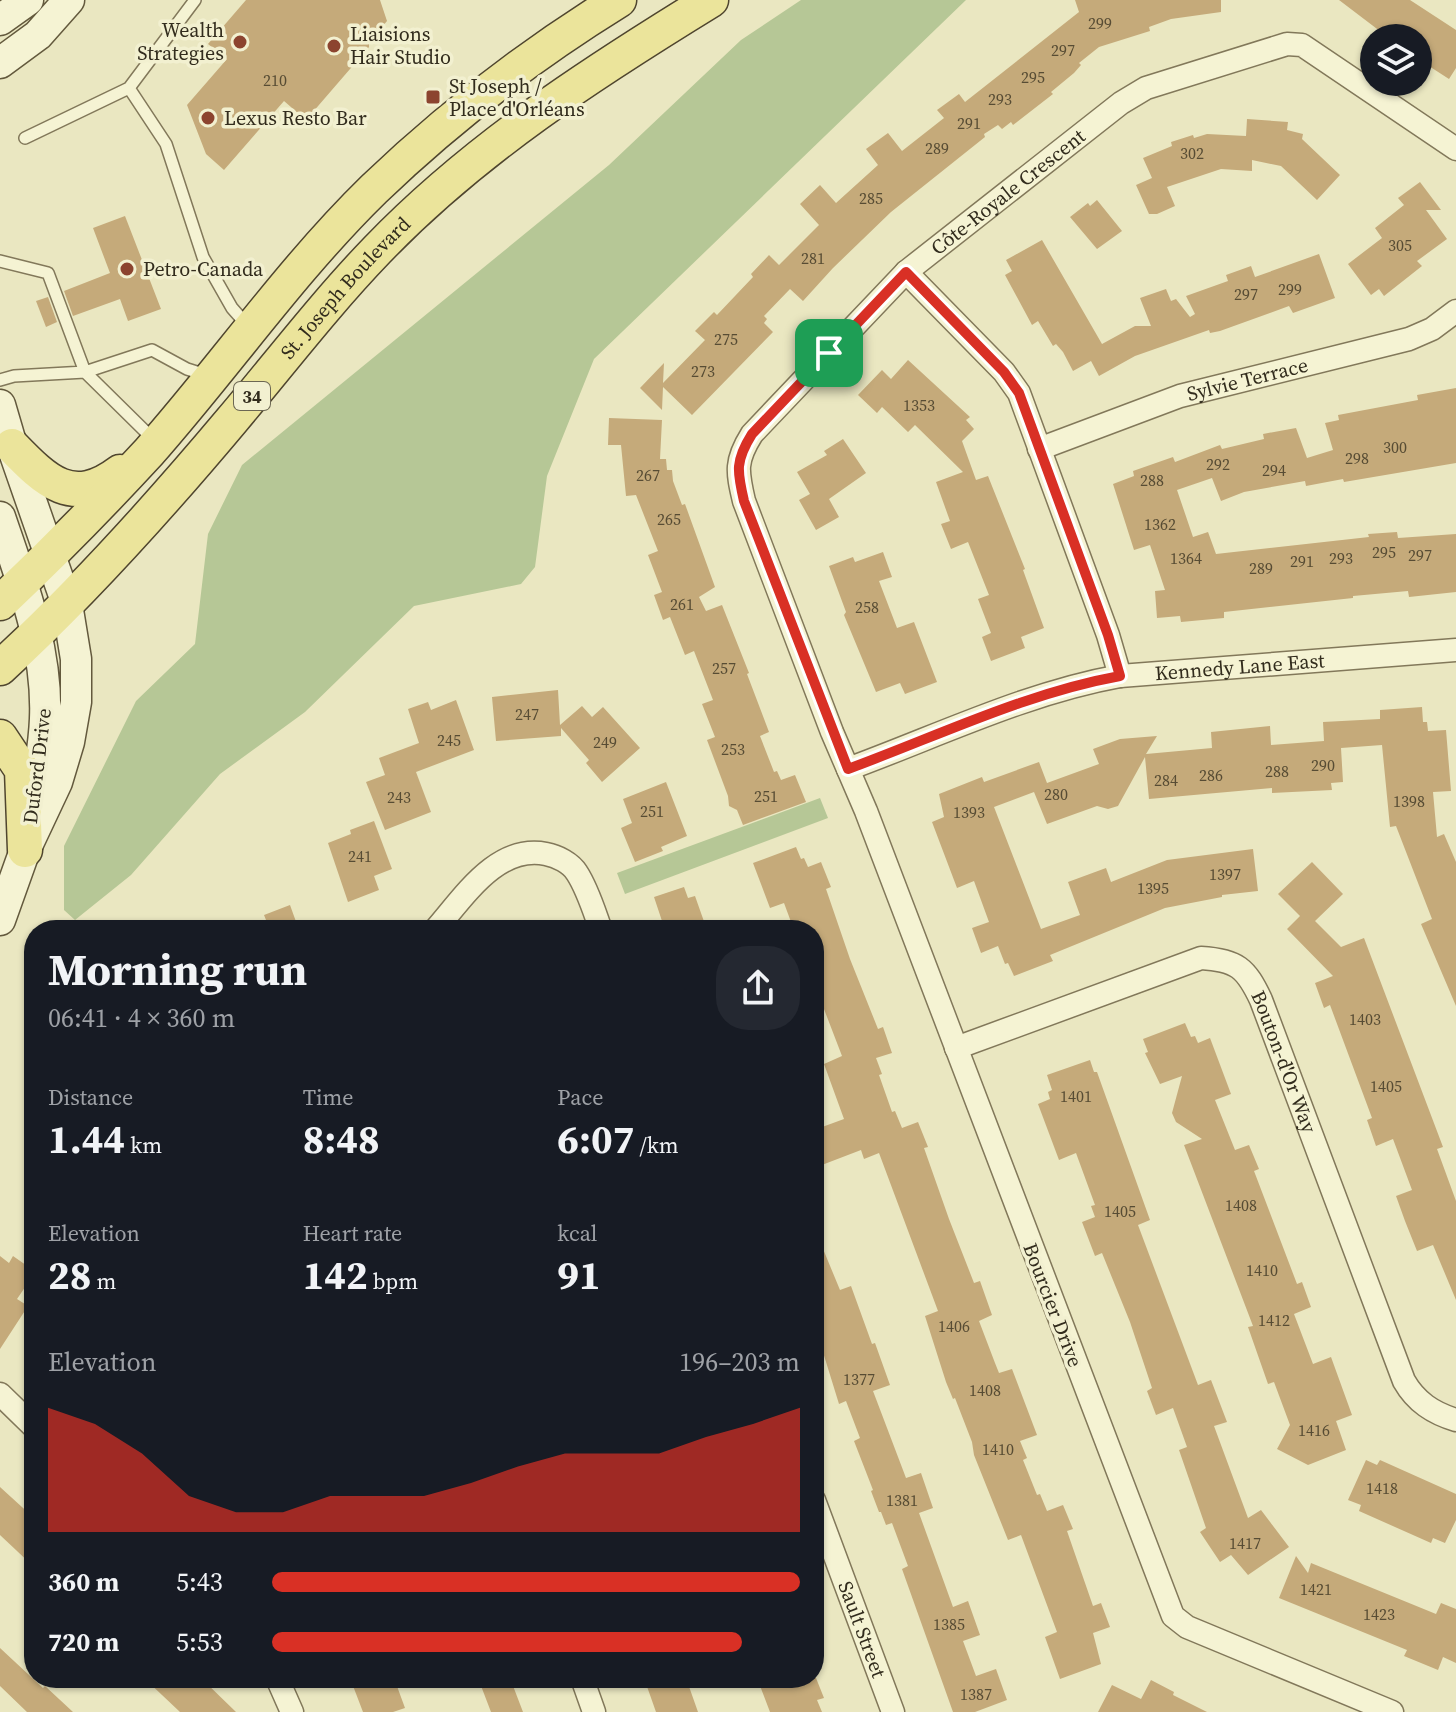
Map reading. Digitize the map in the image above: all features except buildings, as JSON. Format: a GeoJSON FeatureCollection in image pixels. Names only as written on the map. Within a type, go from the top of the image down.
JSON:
{"type":"FeatureCollection","features":[{"type":"Feature","properties":{"kind":"main road","name":"34"},"geometry":{"type":"LineString","coordinates":[[11,593],[153,446],[250,329],[372,191],[433,134],[507,74],[619,0]]}},
{"type":"Feature","properties":{"kind":"main road","name":"St. Joseph Boulevard"},"geometry":{"type":"LineString","coordinates":[[0,668],[67,604],[230,422],[321,311],[377,249],[439,190],[552,102],[707,1]]}},
{"type":"Feature","properties":{"kind":"main road"},"geometry":{"type":"LineString","coordinates":[[12,446],[43,478],[64,488],[90,488],[108,482],[153,446]]}},
{"type":"Feature","properties":{"kind":"main road"},"geometry":{"type":"LineString","coordinates":[[0,737],[22,770],[25,850]]}},
{"type":"Feature","properties":{"kind":"street"},"geometry":{"type":"LineString","coordinates":[[0,63],[38,35],[69,0]]}},
{"type":"Feature","properties":{"kind":"street"},"geometry":{"type":"LineString","coordinates":[[0,20],[18,1]]}},
{"type":"Feature","properties":{"kind":"street","name":"Côte-Royale Crescent"},"geometry":{"type":"LineString","coordinates":[[848,769],[744,501],[738,463],[741,451],[752,434],[906,272],[1109,112],[1146,88],[1287,44],[1302,45],[1456,149]]}},
{"type":"Feature","properties":{"kind":"street"},"geometry":{"type":"LineString","coordinates":[[906,272],[1013,383],[1108,635],[1120,676]]}},
{"type":"Feature","properties":{"kind":"street","name":"Sylvie Terrace"},"geometry":{"type":"LineString","coordinates":[[1039,449],[1180,396],[1409,339],[1432,329],[1456,311]]}},
{"type":"Feature","properties":{"kind":"street","name":"Duford Drive"},"geometry":{"type":"LineString","coordinates":[[0,405],[67,604],[76,659],[76,702],[69,742],[57,782],[25,850],[0,920]]}},
{"type":"Feature","properties":{"kind":"street","name":"Duford Drive"},"geometry":{"type":"LineString","coordinates":[[0,517],[11,593],[37,634],[44,684],[41,760],[25,850]]}},
{"type":"Feature","properties":{"kind":"street","name":"Kennedy Lane East"},"geometry":{"type":"LineString","coordinates":[[848,769],[1078,683],[1120,676],[1456,650]]}},
{"type":"Feature","properties":{"kind":"street","name":"Bourcier Drive"},"geometry":{"type":"LineString","coordinates":[[848,769],[1173,1616],[1187,1627],[1392,1712]]}},
{"type":"Feature","properties":{"kind":"street"},"geometry":{"type":"LineString","coordinates":[[444,920],[488,871],[512,855],[532,851],[555,856],[575,869],[597,920]]}},
{"type":"Feature","properties":{"kind":"street","name":"Bouton-d'Or Way"},"geometry":{"type":"LineString","coordinates":[[956,1048],[1201,958],[1221,959],[1243,968],[1261,1000],[1404,1381],[1412,1396],[1427,1408],[1456,1420]]}},
{"type":"Feature","properties":{"kind":"street"},"geometry":{"type":"LineString","coordinates":[[0,1394],[24,1417]]}},
{"type":"Feature","properties":{"kind":"street","name":"Sault Street"},"geometry":{"type":"LineString","coordinates":[[824,1527],[893,1712]]}},
{"type":"Feature","properties":{"kind":"street"},"geometry":{"type":"LineString","coordinates":[[281,1688],[292,1712]]}},
{"type":"Feature","properties":{"kind":"street"},"geometry":{"type":"LineString","coordinates":[[586,1688],[594,1712]]}},
{"type":"Feature","properties":{"kind":"lane"},"geometry":{"type":"LineString","coordinates":[[25,138],[129,88],[195,0]]}},
{"type":"Feature","properties":{"kind":"lane"},"geometry":{"type":"LineString","coordinates":[[129,88],[166,144],[203,257],[232,308],[250,329]]}},
{"type":"Feature","properties":{"kind":"lane"},"geometry":{"type":"LineString","coordinates":[[0,261],[48,273],[85,372],[153,446]]}},
{"type":"Feature","properties":{"kind":"lane"},"geometry":{"type":"LineString","coordinates":[[0,380],[14,376],[85,372],[152,350],[187,369],[210,376]]}},
{"type":"Feature","properties":{"kind":"green space"},"geometry":{"type":"Polygon","coordinates":[[[801,0],[966,0],[594,359],[547,476],[535,567],[521,584],[414,606],[305,712],[220,774],[131,875],[75,920],[64,910],[64,846],[136,701],[195,644],[208,534],[242,465],[609,165],[741,40],[801,0]]]}},
{"type":"Feature","properties":{"kind":"green space"},"geometry":{"type":"Polygon","coordinates":[[[820,798],[828,818],[625,894],[617,873],[820,798]]]}},
{"type":"Feature","properties":{"kind":"place","name":"Wealth Strategies"},"geometry":{"type":"Point","coordinates":[240,42]}},
{"type":"Feature","properties":{"kind":"place","name":"Liaisions Hair Studio"},"geometry":{"type":"Point","coordinates":[334,46]}},
{"type":"Feature","properties":{"kind":"place","name":"St Joseph / Place d'Orléans"},"geometry":{"type":"Point","coordinates":[433,97]}},
{"type":"Feature","properties":{"kind":"place","name":"Lexus Resto Bar"},"geometry":{"type":"Point","coordinates":[208,118]}},
{"type":"Feature","properties":{"kind":"place","name":"Petro-Canada"},"geometry":{"type":"Point","coordinates":[127,269]}},
{"type":"Feature","properties":{"kind":"route"},"geometry":{"type":"LineString","coordinates":[[906,272],[1004,372],[1019,393],[1108,635],[1120,676],[1078,683],[1043,694],[848,769],[744,501],[738,475],[741,451],[752,434],[829,353],[906,272]]}}]}
